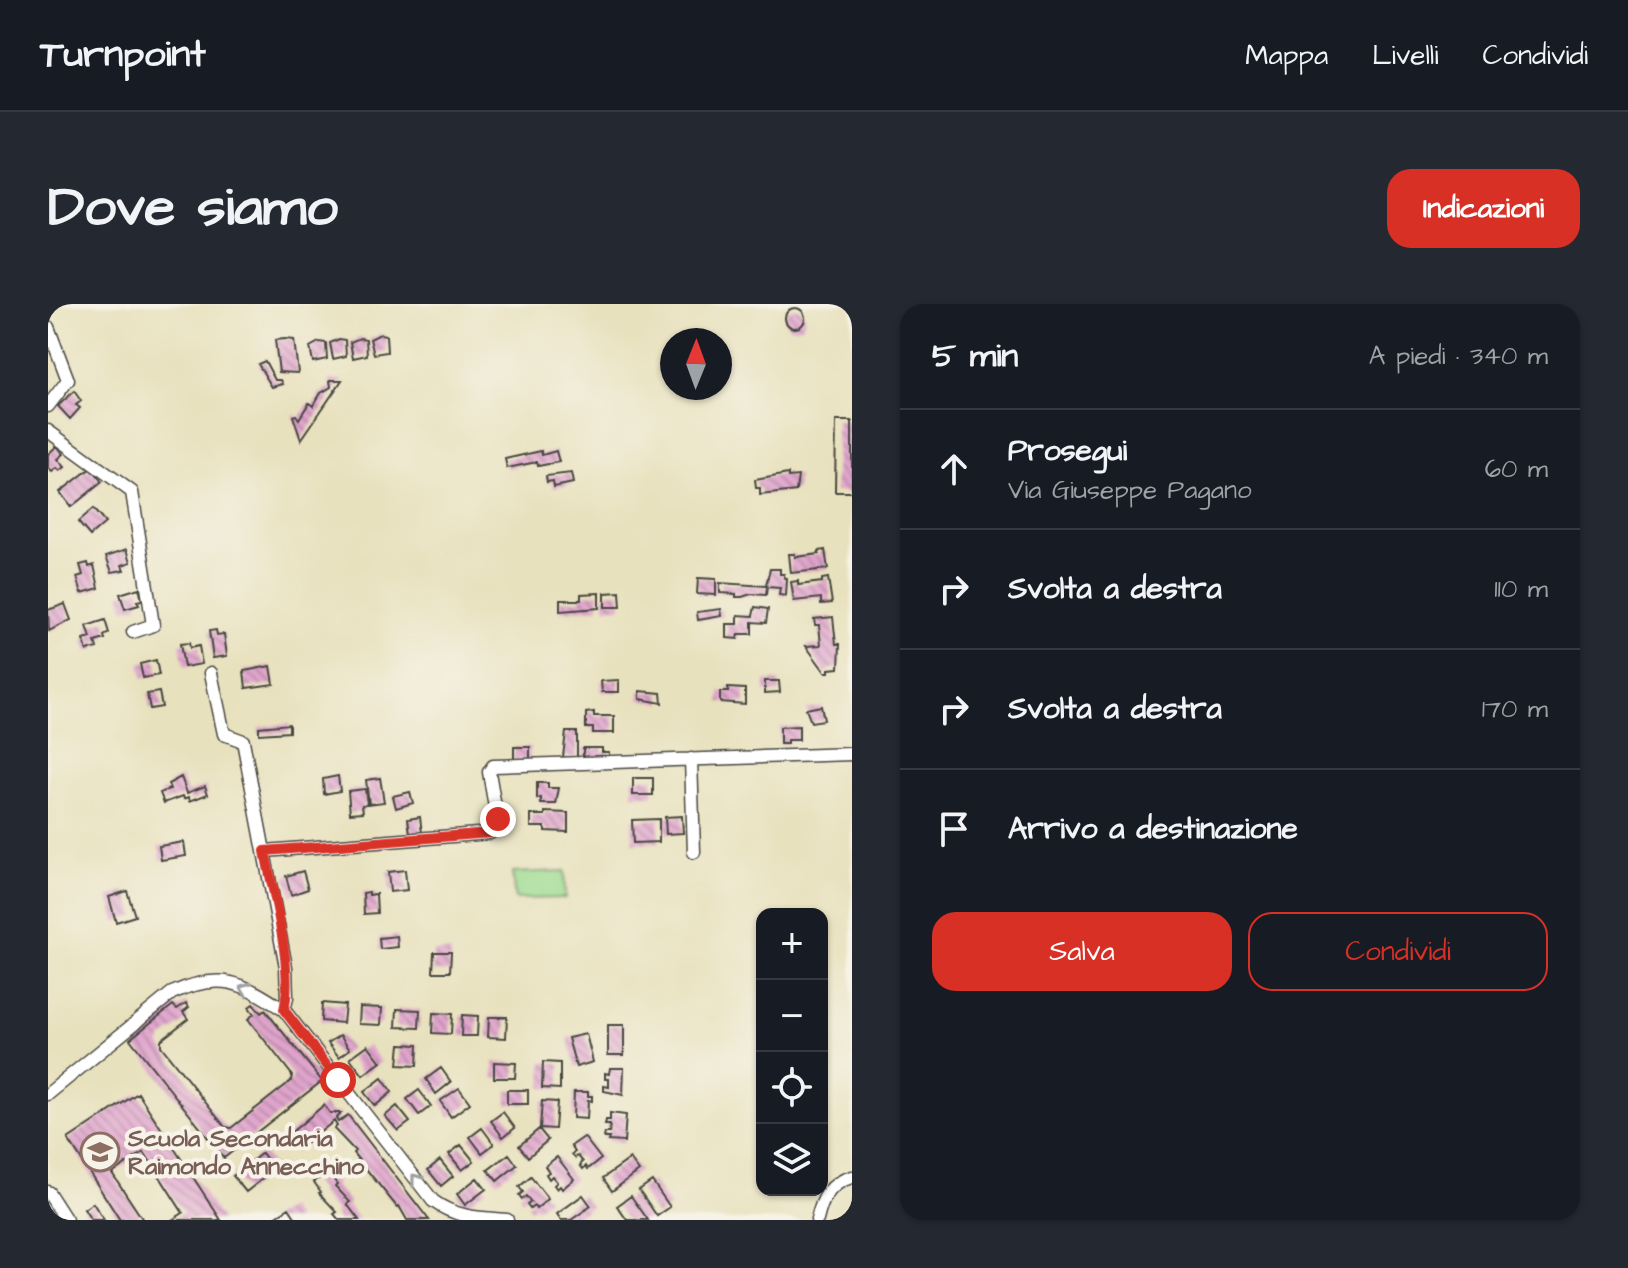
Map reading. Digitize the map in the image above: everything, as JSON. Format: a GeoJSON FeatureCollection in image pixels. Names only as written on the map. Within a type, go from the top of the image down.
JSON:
{"type":"FeatureCollection","features":[{"type":"Feature","properties":{"kind":"street"},"geometry":{"type":"LineString","coordinates":[[48,327],[68,380],[48,406]]}},
{"type":"Feature","properties":{"kind":"street"},"geometry":{"type":"LineString","coordinates":[[48,431],[132,492],[153,625],[133,632]]}},
{"type":"Feature","properties":{"kind":"street"},"geometry":{"type":"LineString","coordinates":[[211,673],[224,734],[243,741],[286,967],[287,998],[284,1010]]}},
{"type":"Feature","properties":{"kind":"street"},"geometry":{"type":"LineString","coordinates":[[265,851],[490,833],[498,825],[489,772],[493,766],[852,754]]}},
{"type":"Feature","properties":{"kind":"street"},"geometry":{"type":"LineString","coordinates":[[691,759],[694,852]]}},
{"type":"Feature","properties":{"kind":"street"},"geometry":{"type":"LineString","coordinates":[[48,1094],[172,993],[188,986],[221,980],[255,991],[284,1010],[433,1201],[453,1213],[507,1220]]}},
{"type":"Feature","properties":{"kind":"street"},"geometry":{"type":"LineString","coordinates":[[817,1220],[832,1186],[852,1177]]}},
{"type":"Feature","properties":{"kind":"street"},"geometry":{"type":"LineString","coordinates":[[48,1192],[66,1220]]}},
{"type":"Feature","properties":{"kind":"green space"},"geometry":{"type":"Polygon","coordinates":[[[564,871],[565,898],[515,899],[512,873],[564,871]]]}},
{"type":"Feature","properties":{"kind":"building"},"geometry":{"type":"Polygon","coordinates":[[[795,308],[802,311],[805,318],[802,325],[795,328],[788,325],[785,318],[788,311],[795,308]]]}},
{"type":"Feature","properties":{"kind":"building"},"geometry":{"type":"Polygon","coordinates":[[[380,334],[386,335],[387,352],[374,354],[370,339],[380,334]]]}},
{"type":"Feature","properties":{"kind":"building"},"geometry":{"type":"Polygon","coordinates":[[[366,339],[367,355],[353,358],[350,342],[366,339]]]}},
{"type":"Feature","properties":{"kind":"building"},"geometry":{"type":"Polygon","coordinates":[[[275,340],[294,340],[298,373],[279,372],[275,340]]]}},
{"type":"Feature","properties":{"kind":"building"},"geometry":{"type":"Polygon","coordinates":[[[345,340],[346,356],[333,359],[330,343],[345,340]]]}},
{"type":"Feature","properties":{"kind":"building"},"geometry":{"type":"Polygon","coordinates":[[[319,342],[326,343],[327,359],[313,362],[310,347],[319,342]]]}},
{"type":"Feature","properties":{"kind":"building"},"geometry":{"type":"Polygon","coordinates":[[[265,361],[275,380],[281,380],[283,384],[272,387],[258,364],[265,361]]]}},
{"type":"Feature","properties":{"kind":"building"},"geometry":{"type":"Polygon","coordinates":[[[330,380],[342,380],[301,440],[293,416],[299,419],[309,403],[313,406],[321,393],[331,387],[330,380]]]}},
{"type":"Feature","properties":{"kind":"building"},"geometry":{"type":"Polygon","coordinates":[[[74,391],[81,401],[76,405],[80,408],[70,419],[58,406],[74,391]]]}},
{"type":"Feature","properties":{"kind":"building"},"geometry":{"type":"Polygon","coordinates":[[[836,421],[852,421],[852,492],[835,492],[836,421]]]}},
{"type":"Feature","properties":{"kind":"building"},"geometry":{"type":"Polygon","coordinates":[[[57,446],[64,454],[58,459],[65,467],[52,472],[48,468],[48,454],[57,446]]]}},
{"type":"Feature","properties":{"kind":"building"},"geometry":{"type":"Polygon","coordinates":[[[541,451],[542,455],[556,451],[559,462],[538,466],[537,462],[507,468],[505,459],[541,451]]]}},
{"type":"Feature","properties":{"kind":"building"},"geometry":{"type":"Polygon","coordinates":[[[91,468],[102,482],[71,507],[60,492],[91,468]]]}},
{"type":"Feature","properties":{"kind":"building"},"geometry":{"type":"Polygon","coordinates":[[[571,473],[573,483],[554,487],[553,481],[547,482],[546,476],[571,473]]]}},
{"type":"Feature","properties":{"kind":"building"},"geometry":{"type":"Polygon","coordinates":[[[788,474],[788,477],[798,476],[796,491],[760,495],[755,480],[788,474]]]}},
{"type":"Feature","properties":{"kind":"building"},"geometry":{"type":"Polygon","coordinates":[[[93,509],[105,523],[90,536],[78,522],[93,509]]]}},
{"type":"Feature","properties":{"kind":"building"},"geometry":{"type":"Polygon","coordinates":[[[127,549],[131,562],[122,565],[124,570],[112,572],[106,556],[127,549]]]}},
{"type":"Feature","properties":{"kind":"building"},"geometry":{"type":"Polygon","coordinates":[[[825,550],[828,569],[791,573],[789,554],[795,554],[795,557],[819,554],[819,551],[825,550]]]}},
{"type":"Feature","properties":{"kind":"building"},"geometry":{"type":"Polygon","coordinates":[[[88,563],[89,567],[94,565],[99,588],[82,593],[77,577],[83,575],[80,565],[88,563]]]}},
{"type":"Feature","properties":{"kind":"building"},"geometry":{"type":"Polygon","coordinates":[[[770,569],[780,569],[780,574],[787,579],[786,596],[779,595],[780,588],[767,587],[766,595],[736,597],[736,594],[720,593],[720,583],[766,586],[770,569]]]}},
{"type":"Feature","properties":{"kind":"building"},"geometry":{"type":"Polygon","coordinates":[[[698,578],[716,579],[716,595],[697,594],[698,578]]]}},
{"type":"Feature","properties":{"kind":"building"},"geometry":{"type":"Polygon","coordinates":[[[828,578],[832,603],[821,604],[821,598],[794,601],[791,582],[798,581],[798,585],[822,582],[822,579],[828,578]]]}},
{"type":"Feature","properties":{"kind":"building"},"geometry":{"type":"Polygon","coordinates":[[[139,588],[142,600],[137,601],[139,605],[125,609],[120,594],[139,588]]]}},
{"type":"Feature","properties":{"kind":"building"},"geometry":{"type":"Polygon","coordinates":[[[620,592],[621,607],[605,607],[605,593],[620,592]]]}},
{"type":"Feature","properties":{"kind":"building"},"geometry":{"type":"Polygon","coordinates":[[[599,593],[599,608],[560,611],[560,600],[581,600],[581,594],[599,593]]]}},
{"type":"Feature","properties":{"kind":"building"},"geometry":{"type":"Polygon","coordinates":[[[65,604],[71,620],[49,631],[48,610],[65,604]]]}},
{"type":"Feature","properties":{"kind":"building"},"geometry":{"type":"Polygon","coordinates":[[[755,607],[768,609],[766,623],[752,622],[752,634],[739,634],[738,639],[727,638],[727,624],[738,624],[738,615],[753,616],[755,607]]]}},
{"type":"Feature","properties":{"kind":"building"},"geometry":{"type":"Polygon","coordinates":[[[721,609],[722,616],[698,620],[697,612],[721,609]]]}},
{"type":"Feature","properties":{"kind":"building"},"geometry":{"type":"Polygon","coordinates":[[[833,617],[836,644],[840,644],[839,668],[825,672],[806,646],[821,645],[819,625],[815,625],[814,619],[833,617]]]}},
{"type":"Feature","properties":{"kind":"building"},"geometry":{"type":"Polygon","coordinates":[[[105,620],[109,633],[104,636],[105,639],[95,642],[97,648],[87,651],[84,640],[91,638],[87,626],[105,620]]]}},
{"type":"Feature","properties":{"kind":"building"},"geometry":{"type":"Polygon","coordinates":[[[216,630],[217,635],[224,634],[227,656],[213,658],[209,631],[216,630]]]}},
{"type":"Feature","properties":{"kind":"building"},"geometry":{"type":"Polygon","coordinates":[[[189,643],[190,648],[199,646],[202,664],[184,667],[180,644],[189,643]]]}},
{"type":"Feature","properties":{"kind":"building"},"geometry":{"type":"Polygon","coordinates":[[[156,660],[159,675],[143,678],[140,664],[156,660]]]}},
{"type":"Feature","properties":{"kind":"building"},"geometry":{"type":"Polygon","coordinates":[[[271,666],[274,684],[246,688],[244,671],[271,666]]]}},
{"type":"Feature","properties":{"kind":"building"},"geometry":{"type":"Polygon","coordinates":[[[619,680],[619,692],[602,692],[601,681],[619,680]]]}},
{"type":"Feature","properties":{"kind":"building"},"geometry":{"type":"Polygon","coordinates":[[[765,681],[779,681],[780,692],[765,693],[765,681]]]}},
{"type":"Feature","properties":{"kind":"building"},"geometry":{"type":"Polygon","coordinates":[[[728,688],[745,689],[745,704],[720,702],[720,692],[728,692],[728,688]]]}},
{"type":"Feature","properties":{"kind":"building"},"geometry":{"type":"Polygon","coordinates":[[[640,691],[661,693],[662,703],[640,699],[640,691]]]}},
{"type":"Feature","properties":{"kind":"building"},"geometry":{"type":"Polygon","coordinates":[[[159,692],[162,707],[150,709],[147,694],[159,692]]]}},
{"type":"Feature","properties":{"kind":"building"},"geometry":{"type":"Polygon","coordinates":[[[821,706],[824,720],[811,722],[806,709],[821,706]]]}},
{"type":"Feature","properties":{"kind":"building"},"geometry":{"type":"Polygon","coordinates":[[[594,712],[594,716],[614,716],[614,733],[593,733],[593,728],[586,728],[586,713],[594,712]]]}},
{"type":"Feature","properties":{"kind":"building"},"geometry":{"type":"Polygon","coordinates":[[[289,724],[289,732],[259,734],[259,727],[289,724]]]}},
{"type":"Feature","properties":{"kind":"building"},"geometry":{"type":"Polygon","coordinates":[[[799,726],[799,740],[787,740],[787,744],[780,744],[780,727],[799,726]]]}},
{"type":"Feature","properties":{"kind":"building"},"geometry":{"type":"Polygon","coordinates":[[[566,732],[577,732],[577,757],[563,757],[566,732]]]}},
{"type":"Feature","properties":{"kind":"building"},"geometry":{"type":"Polygon","coordinates":[[[514,747],[530,747],[530,760],[514,760],[514,747]]]}},
{"type":"Feature","properties":{"kind":"building"},"geometry":{"type":"Polygon","coordinates":[[[583,748],[602,748],[602,752],[609,752],[609,757],[583,758],[583,748]]]}},
{"type":"Feature","properties":{"kind":"building"},"geometry":{"type":"Polygon","coordinates":[[[338,776],[340,791],[324,794],[323,779],[338,776]]]}},
{"type":"Feature","properties":{"kind":"building"},"geometry":{"type":"Polygon","coordinates":[[[181,777],[187,793],[205,786],[208,794],[190,801],[189,797],[184,799],[183,796],[164,803],[160,793],[170,789],[168,784],[181,777]]]}},
{"type":"Feature","properties":{"kind":"building"},"geometry":{"type":"Polygon","coordinates":[[[380,778],[384,802],[369,804],[366,780],[380,778]]]}},
{"type":"Feature","properties":{"kind":"building"},"geometry":{"type":"Polygon","coordinates":[[[633,778],[653,778],[653,795],[633,795],[633,778]]]}},
{"type":"Feature","properties":{"kind":"building"},"geometry":{"type":"Polygon","coordinates":[[[537,783],[548,783],[548,788],[559,788],[556,804],[541,804],[541,798],[537,799],[537,783]]]}},
{"type":"Feature","properties":{"kind":"building"},"geometry":{"type":"Polygon","coordinates":[[[365,789],[367,804],[362,805],[363,812],[350,813],[348,791],[365,789]]]}},
{"type":"Feature","properties":{"kind":"building"},"geometry":{"type":"Polygon","coordinates":[[[410,792],[413,803],[396,808],[393,796],[410,792]]]}},
{"type":"Feature","properties":{"kind":"building"},"geometry":{"type":"Polygon","coordinates":[[[545,812],[568,813],[568,832],[531,827],[531,815],[545,815],[545,812]]]}},
{"type":"Feature","properties":{"kind":"building"},"geometry":{"type":"Polygon","coordinates":[[[682,816],[683,833],[666,834],[665,817],[682,816]]]}},
{"type":"Feature","properties":{"kind":"building"},"geometry":{"type":"Polygon","coordinates":[[[420,817],[422,833],[410,834],[408,819],[420,817]]]}},
{"type":"Feature","properties":{"kind":"building"},"geometry":{"type":"Polygon","coordinates":[[[659,819],[659,842],[633,843],[632,820],[659,819]]]}},
{"type":"Feature","properties":{"kind":"building"},"geometry":{"type":"Polygon","coordinates":[[[184,842],[186,856],[161,860],[159,846],[184,842]]]}},
{"type":"Feature","properties":{"kind":"building"},"geometry":{"type":"Polygon","coordinates":[[[405,870],[407,890],[390,892],[388,872],[405,870]]]}},
{"type":"Feature","properties":{"kind":"building"},"geometry":{"type":"Polygon","coordinates":[[[303,871],[308,889],[291,895],[286,876],[303,871]]]}},
{"type":"Feature","properties":{"kind":"building"},"geometry":{"type":"Polygon","coordinates":[[[127,891],[135,916],[116,922],[109,897],[127,891]]]}},
{"type":"Feature","properties":{"kind":"building"},"geometry":{"type":"Polygon","coordinates":[[[369,892],[369,895],[376,894],[377,913],[364,914],[363,893],[369,892]]]}},
{"type":"Feature","properties":{"kind":"building"},"geometry":{"type":"Polygon","coordinates":[[[397,936],[398,947],[380,949],[379,938],[397,936]]]}},
{"type":"Feature","properties":{"kind":"building"},"geometry":{"type":"Polygon","coordinates":[[[434,952],[451,952],[450,972],[433,972],[434,952]]]}},
{"type":"Feature","properties":{"kind":"building"},"geometry":{"type":"Polygon","coordinates":[[[186,1003],[189,1007],[183,1012],[188,1019],[161,1040],[161,1046],[225,1127],[231,1128],[291,1081],[292,1075],[248,1019],[254,1014],[249,1007],[253,1004],[261,1013],[265,1010],[322,1081],[224,1158],[130,1039],[173,1005],[177,1009],[186,1003]]]}},
{"type":"Feature","properties":{"kind":"building"},"geometry":{"type":"Polygon","coordinates":[[[322,1003],[345,1005],[343,1023],[321,1021],[322,1003]]]}},
{"type":"Feature","properties":{"kind":"building"},"geometry":{"type":"Polygon","coordinates":[[[360,1007],[382,1008],[381,1025],[359,1024],[360,1007]]]}},
{"type":"Feature","properties":{"kind":"building"},"geometry":{"type":"Polygon","coordinates":[[[397,1009],[420,1010],[419,1028],[396,1027],[397,1009]]]}},
{"type":"Feature","properties":{"kind":"building"},"geometry":{"type":"Polygon","coordinates":[[[433,1013],[452,1014],[451,1034],[432,1033],[433,1013]]]}},
{"type":"Feature","properties":{"kind":"building"},"geometry":{"type":"Polygon","coordinates":[[[462,1015],[478,1016],[477,1036],[461,1036],[462,1015]]]}},
{"type":"Feature","properties":{"kind":"building"},"geometry":{"type":"Polygon","coordinates":[[[489,1017],[507,1017],[506,1038],[488,1037],[489,1017]]]}},
{"type":"Feature","properties":{"kind":"building"},"geometry":{"type":"Polygon","coordinates":[[[608,1025],[624,1025],[624,1055],[608,1055],[608,1025]]]}},
{"type":"Feature","properties":{"kind":"building"},"geometry":{"type":"Polygon","coordinates":[[[586,1034],[593,1062],[576,1067],[568,1038],[586,1034]]]}},
{"type":"Feature","properties":{"kind":"building"},"geometry":{"type":"Polygon","coordinates":[[[340,1035],[350,1049],[339,1057],[328,1043],[340,1035]]]}},
{"type":"Feature","properties":{"kind":"building"},"geometry":{"type":"Polygon","coordinates":[[[400,1044],[418,1045],[417,1066],[398,1065],[400,1044]]]}},
{"type":"Feature","properties":{"kind":"building"},"geometry":{"type":"Polygon","coordinates":[[[368,1045],[381,1062],[363,1075],[350,1058],[368,1045]]]}},
{"type":"Feature","properties":{"kind":"building"},"geometry":{"type":"Polygon","coordinates":[[[494,1062],[516,1063],[515,1078],[494,1078],[494,1062]]]}},
{"type":"Feature","properties":{"kind":"building"},"geometry":{"type":"Polygon","coordinates":[[[543,1062],[560,1063],[560,1089],[542,1088],[543,1062]]]}},
{"type":"Feature","properties":{"kind":"building"},"geometry":{"type":"Polygon","coordinates":[[[441,1068],[451,1082],[436,1094],[426,1079],[441,1068]]]}},
{"type":"Feature","properties":{"kind":"building"},"geometry":{"type":"Polygon","coordinates":[[[610,1068],[624,1068],[623,1095],[604,1091],[604,1086],[609,1087],[605,1073],[609,1074],[610,1068]]]}},
{"type":"Feature","properties":{"kind":"building"},"geometry":{"type":"Polygon","coordinates":[[[382,1078],[392,1092],[375,1106],[364,1092],[382,1078]]]}},
{"type":"Feature","properties":{"kind":"building"},"geometry":{"type":"Polygon","coordinates":[[[459,1088],[470,1103],[451,1117],[440,1101],[459,1088]]]}},
{"type":"Feature","properties":{"kind":"building"},"geometry":{"type":"Polygon","coordinates":[[[419,1090],[431,1106],[419,1115],[407,1099],[419,1090]]]}},
{"type":"Feature","properties":{"kind":"building"},"geometry":{"type":"Polygon","coordinates":[[[507,1090],[528,1090],[528,1104],[507,1104],[507,1090]]]}},
{"type":"Feature","properties":{"kind":"building"},"geometry":{"type":"Polygon","coordinates":[[[574,1092],[588,1092],[588,1096],[592,1096],[592,1101],[588,1100],[587,1119],[573,1118],[574,1092]]]}},
{"type":"Feature","properties":{"kind":"building"},"geometry":{"type":"Polygon","coordinates":[[[138,1093],[221,1220],[172,1220],[183,1213],[144,1152],[112,1173],[143,1220],[120,1220],[68,1139],[138,1093]]]}},
{"type":"Feature","properties":{"kind":"building"},"geometry":{"type":"Polygon","coordinates":[[[542,1101],[557,1102],[555,1129],[540,1128],[542,1101]]]}},
{"type":"Feature","properties":{"kind":"building"},"geometry":{"type":"Polygon","coordinates":[[[324,1105],[330,1113],[341,1113],[336,1119],[338,1122],[348,1115],[429,1220],[407,1220],[399,1206],[353,1153],[355,1151],[334,1129],[337,1126],[334,1121],[298,1150],[287,1136],[324,1105]]]}},
{"type":"Feature","properties":{"kind":"building"},"geometry":{"type":"Polygon","coordinates":[[[397,1106],[410,1122],[398,1131],[385,1116],[397,1106]]]}},
{"type":"Feature","properties":{"kind":"building"},"geometry":{"type":"Polygon","coordinates":[[[503,1112],[515,1128],[503,1137],[491,1121],[503,1112]]]}},
{"type":"Feature","properties":{"kind":"building"},"geometry":{"type":"Polygon","coordinates":[[[610,1113],[626,1115],[624,1142],[604,1138],[605,1133],[609,1133],[610,1125],[605,1125],[606,1120],[610,1120],[610,1113]]]}},
{"type":"Feature","properties":{"kind":"building"},"geometry":{"type":"Polygon","coordinates":[[[482,1128],[494,1144],[482,1153],[470,1137],[482,1128]]]}},
{"type":"Feature","properties":{"kind":"building"},"geometry":{"type":"Polygon","coordinates":[[[539,1129],[548,1140],[528,1157],[519,1146],[539,1129]]]}},
{"type":"Feature","properties":{"kind":"building"},"geometry":{"type":"Polygon","coordinates":[[[584,1137],[601,1159],[588,1169],[580,1165],[583,1162],[572,1154],[575,1152],[571,1146],[584,1137]]]}},
{"type":"Feature","properties":{"kind":"building"},"geometry":{"type":"Polygon","coordinates":[[[461,1145],[474,1161],[462,1170],[449,1154],[461,1145]]]}},
{"type":"Feature","properties":{"kind":"building"},"geometry":{"type":"Polygon","coordinates":[[[262,1153],[275,1169],[246,1192],[233,1176],[262,1153]]]}},
{"type":"Feature","properties":{"kind":"building"},"geometry":{"type":"Polygon","coordinates":[[[509,1154],[517,1165],[497,1181],[488,1170],[509,1154]]]}},
{"type":"Feature","properties":{"kind":"building"},"geometry":{"type":"Polygon","coordinates":[[[557,1157],[574,1179],[562,1189],[560,1186],[557,1189],[554,1185],[557,1182],[546,1174],[549,1172],[545,1166],[557,1157]]]}},
{"type":"Feature","properties":{"kind":"building"},"geometry":{"type":"Polygon","coordinates":[[[630,1159],[639,1171],[612,1191],[603,1178],[630,1159]]]}},
{"type":"Feature","properties":{"kind":"building"},"geometry":{"type":"Polygon","coordinates":[[[440,1160],[453,1176],[441,1186],[428,1170],[440,1160]]]}},
{"type":"Feature","properties":{"kind":"building"},"geometry":{"type":"Polygon","coordinates":[[[328,1172],[359,1220],[339,1220],[334,1214],[337,1212],[319,1193],[314,1182],[328,1172]]]}},
{"type":"Feature","properties":{"kind":"building"},"geometry":{"type":"Polygon","coordinates":[[[531,1177],[548,1199],[536,1209],[534,1206],[530,1209],[527,1205],[531,1202],[526,1196],[522,1199],[519,1195],[523,1192],[519,1187],[531,1177]]]}},
{"type":"Feature","properties":{"kind":"building"},"geometry":{"type":"Polygon","coordinates":[[[477,1178],[486,1189],[465,1205],[457,1194],[477,1178]]]}},
{"type":"Feature","properties":{"kind":"building"},"geometry":{"type":"Polygon","coordinates":[[[652,1181],[670,1207],[657,1216],[639,1190],[652,1181]]]}},
{"type":"Feature","properties":{"kind":"building"},"geometry":{"type":"Polygon","coordinates":[[[583,1195],[591,1206],[571,1220],[561,1220],[557,1214],[583,1195]]]}},
{"type":"Feature","properties":{"kind":"building"},"geometry":{"type":"Polygon","coordinates":[[[631,1196],[648,1220],[627,1220],[617,1206],[631,1196]]]}},
{"type":"Feature","properties":{"kind":"building"},"geometry":{"type":"Polygon","coordinates":[[[93,1203],[104,1220],[91,1220],[84,1209],[93,1203]]]}},
{"type":"Feature","properties":{"kind":"building"},"geometry":{"type":"Polygon","coordinates":[[[289,1208],[297,1220],[273,1220],[275,1217],[289,1208]]]}},
{"type":"Feature","properties":{"kind":"place","name":"Scuola Secondaria Raimondo Annecchino"},"geometry":{"type":"Point","coordinates":[100,1152]}},
{"type":"Feature","properties":{"kind":"route"},"geometry":{"type":"LineString","coordinates":[[338,1080],[284,1010],[287,998],[286,967],[265,851],[490,833],[498,825],[498,819]]}}]}
